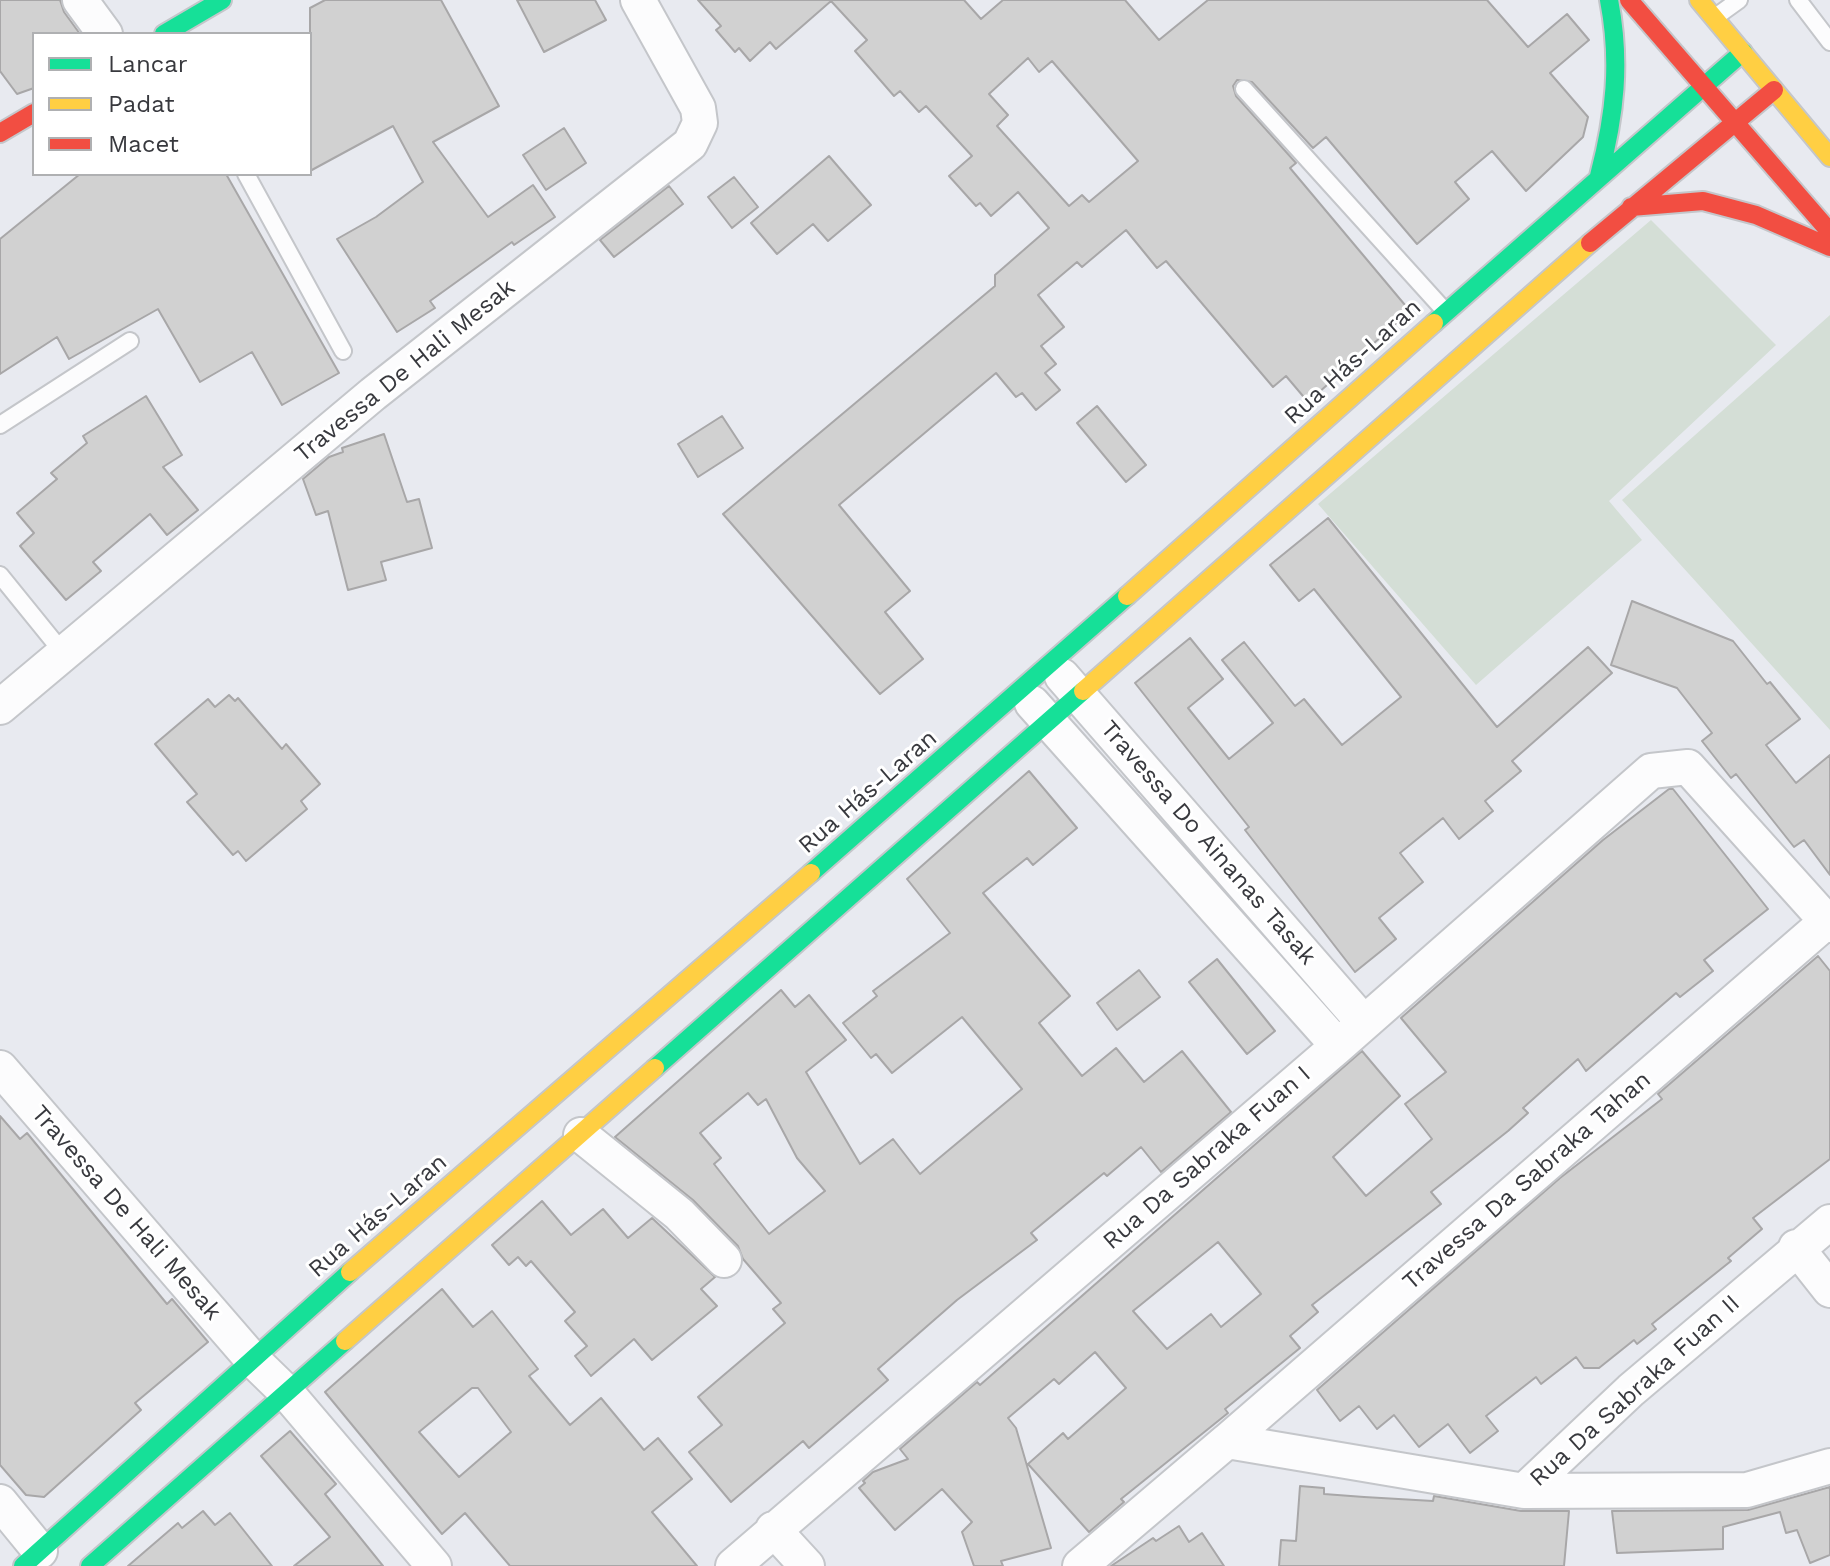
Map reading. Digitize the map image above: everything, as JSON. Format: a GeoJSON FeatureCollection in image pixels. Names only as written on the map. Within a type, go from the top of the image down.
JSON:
{"type":"FeatureCollection","features":[{"type":"Feature","properties":{"kind":"main road"},"geometry":{"type":"LineString","coordinates":[[169,32],[222,0]]}},
{"type":"Feature","properties":{"kind":"main road"},"geometry":{"type":"LineString","coordinates":[[1599,176],[1617,112],[1619,43],[1609,0]]}},
{"type":"Feature","properties":{"kind":"main road"},"geometry":{"type":"LineString","coordinates":[[1629,0],[1830,232]]}},
{"type":"Feature","properties":{"kind":"main road"},"geometry":{"type":"LineString","coordinates":[[1699,0],[1830,157]]}},
{"type":"Feature","properties":{"kind":"main road","name":"Rua Hás-Laran"},"geometry":{"type":"LineString","coordinates":[[31,1559],[251,1358],[1052,664],[1445,312],[1743,52]]}},
{"type":"Feature","properties":{"kind":"main road"},"geometry":{"type":"LineString","coordinates":[[90,1566],[1050,723],[1079,694],[1631,207],[1774,90]]}},
{"type":"Feature","properties":{"kind":"main road"},"geometry":{"type":"LineString","coordinates":[[0,133],[32,114]]}},
{"type":"Feature","properties":{"kind":"main road"},"geometry":{"type":"LineString","coordinates":[[1631,207],[1703,201],[1756,215],[1830,247]]}},
{"type":"Feature","properties":{"kind":"street"},"geometry":{"type":"LineString","coordinates":[[80,0],[103,32]]}},
{"type":"Feature","properties":{"kind":"street","name":"Travessa De Hali Mesak"},"geometry":{"type":"LineString","coordinates":[[0,707],[373,394],[690,144],[700,123],[698,108],[638,0]]}},
{"type":"Feature","properties":{"kind":"street","name":"Travessa Do Ainanas Tasak"},"geometry":{"type":"LineString","coordinates":[[1052,664],[1364,1023]]}},
{"type":"Feature","properties":{"kind":"street","name":"Travessa Do Ainanas Tasak"},"geometry":{"type":"LineString","coordinates":[[1021,691],[1338,1046]]}},
{"type":"Feature","properties":{"kind":"street","name":"Rua Da Sabraka Fuan I"},"geometry":{"type":"LineString","coordinates":[[733,1566],[1338,1046],[1651,771],[1688,767],[1828,923]]}},
{"type":"Feature","properties":{"kind":"street","name":"Travessa Da Sabraka Tahan"},"geometry":{"type":"LineString","coordinates":[[1227,1441],[1828,923]]}},
{"type":"Feature","properties":{"kind":"street","name":"Travessa De Hali Mesak"},"geometry":{"type":"LineString","coordinates":[[0,1068],[251,1358],[287,1393],[434,1566]]}},
{"type":"Feature","properties":{"kind":"street"},"geometry":{"type":"LineString","coordinates":[[581,1135],[679,1214],[724,1260]]}},
{"type":"Feature","properties":{"kind":"street","name":"Rua Da Sabraka Fuan II"},"geometry":{"type":"LineString","coordinates":[[1227,1441],[1524,1491],[1631,1390],[1796,1247],[1830,1222]]}},
{"type":"Feature","properties":{"kind":"street"},"geometry":{"type":"LineString","coordinates":[[1796,1247],[1830,1290]]}},
{"type":"Feature","properties":{"kind":"street"},"geometry":{"type":"LineString","coordinates":[[1080,1566],[1227,1441]]}},
{"type":"Feature","properties":{"kind":"street"},"geometry":{"type":"LineString","coordinates":[[1524,1491],[1747,1490],[1830,1466]]}},
{"type":"Feature","properties":{"kind":"street"},"geometry":{"type":"LineString","coordinates":[[0,1502],[31,1559]]}},
{"type":"Feature","properties":{"kind":"street"},"geometry":{"type":"LineString","coordinates":[[773,1529],[807,1566]]}},
{"type":"Feature","properties":{"kind":"lane"},"geometry":{"type":"LineString","coordinates":[[1714,18],[1739,0]]}},
{"type":"Feature","properties":{"kind":"lane"},"geometry":{"type":"LineString","coordinates":[[1798,0],[1830,42]]}},
{"type":"Feature","properties":{"kind":"lane"},"geometry":{"type":"LineString","coordinates":[[1244,89],[1445,312]]}},
{"type":"Feature","properties":{"kind":"lane"},"geometry":{"type":"LineString","coordinates":[[247,176],[343,351]]}},
{"type":"Feature","properties":{"kind":"lane"},"geometry":{"type":"LineString","coordinates":[[0,425],[130,341]]}},
{"type":"Feature","properties":{"kind":"lane"},"geometry":{"type":"LineString","coordinates":[[0,575],[64,654]]}},
{"type":"Feature","properties":{"kind":"shaded area"},"geometry":{"type":"Polygon","coordinates":[[[1651,220],[1776,345],[1609,501],[1642,540],[1476,685],[1318,504],[1651,220]]]}},
{"type":"Feature","properties":{"kind":"shaded area"},"geometry":{"type":"Polygon","coordinates":[[[1830,315],[1830,730],[1622,500],[1830,315]]]}},
{"type":"Feature","properties":{"kind":"building"},"geometry":{"type":"Polygon","coordinates":[[[0,0],[60,0],[64,12],[79,32],[32,32],[32,89],[17,94],[0,71],[0,0]]]}},
{"type":"Feature","properties":{"kind":"building"},"geometry":{"type":"Polygon","coordinates":[[[325,0],[441,0],[499,106],[433,142],[488,217],[533,185],[555,217],[514,245],[512,242],[430,301],[435,308],[397,332],[337,239],[376,217],[423,182],[393,126],[312,170],[310,8],[325,0]]]}},
{"type":"Feature","properties":{"kind":"building"},"geometry":{"type":"Polygon","coordinates":[[[517,0],[595,0],[606,20],[544,52],[517,0]]]}},
{"type":"Feature","properties":{"kind":"building"},"geometry":{"type":"Polygon","coordinates":[[[698,0],[964,0],[981,19],[1003,0],[1125,0],[1159,40],[1208,0],[1487,0],[1528,47],[1567,14],[1589,40],[1550,73],[1588,117],[1583,137],[1526,191],[1492,151],[1455,182],[1469,199],[1417,244],[1326,137],[1313,148],[1252,82],[1237,80],[1233,86],[1236,96],[1296,163],[1290,168],[1410,311],[1308,402],[1286,376],[1273,387],[1166,261],[1157,268],[1126,230],[1082,267],[1077,262],[1038,295],[1064,327],[1041,346],[1056,364],[1045,373],[1060,390],[1036,410],[1022,393],[1016,397],[996,373],[839,505],[910,591],[885,612],[923,659],[880,694],[723,514],[995,286],[995,275],[1049,228],[1018,192],[991,216],[980,203],[976,206],[949,176],[972,156],[926,106],[919,112],[900,91],[894,96],[855,51],[867,40],[831,1],[776,49],[770,42],[750,61],[739,48],[735,52],[716,30],[721,26],[698,0]],[[1028,58],[989,94],[1008,115],[997,126],[1069,206],[1082,195],[1089,202],[1138,161],[1052,61],[1039,72],[1028,58]]]}},
{"type":"Feature","properties":{"kind":"building"},"geometry":{"type":"Polygon","coordinates":[[[564,128],[586,163],[546,190],[523,155],[564,128]]]}},
{"type":"Feature","properties":{"kind":"building"},"geometry":{"type":"Polygon","coordinates":[[[829,156],[871,205],[828,241],[813,224],[777,254],[751,223],[829,156]]]}},
{"type":"Feature","properties":{"kind":"building"},"geometry":{"type":"Polygon","coordinates":[[[78,176],[227,176],[339,373],[282,405],[252,352],[200,382],[158,309],[69,359],[57,337],[0,374],[0,239],[78,176]]]}},
{"type":"Feature","properties":{"kind":"building"},"geometry":{"type":"Polygon","coordinates":[[[734,177],[758,207],[732,228],[708,197],[734,177]]]}},
{"type":"Feature","properties":{"kind":"building"},"geometry":{"type":"Polygon","coordinates":[[[669,186],[683,204],[614,257],[600,240],[669,186]]]}},
{"type":"Feature","properties":{"kind":"building"},"geometry":{"type":"Polygon","coordinates":[[[146,396],[182,455],[163,467],[198,510],[167,535],[150,514],[93,562],[101,571],[66,600],[20,546],[34,533],[17,513],[57,479],[51,473],[87,443],[83,436],[146,396]]]}},
{"type":"Feature","properties":{"kind":"building"},"geometry":{"type":"Polygon","coordinates":[[[1097,406],[1146,465],[1126,482],[1077,423],[1097,406]]]}},
{"type":"Feature","properties":{"kind":"building"},"geometry":{"type":"Polygon","coordinates":[[[722,416],[743,448],[698,477],[678,444],[722,416]]]}},
{"type":"Feature","properties":{"kind":"building"},"geometry":{"type":"Polygon","coordinates":[[[384,434],[407,502],[419,499],[432,548],[381,562],[386,580],[348,590],[328,511],[316,515],[303,479],[329,457],[343,452],[342,448],[384,434]]]}},
{"type":"Feature","properties":{"kind":"building"},"geometry":{"type":"Polygon","coordinates":[[[1328,518],[1497,727],[1588,647],[1612,673],[1512,761],[1521,771],[1485,801],[1493,811],[1459,839],[1443,818],[1400,853],[1423,882],[1379,918],[1396,939],[1355,972],[1245,830],[1249,827],[1135,683],[1190,638],[1223,679],[1188,708],[1229,759],[1273,723],[1222,660],[1244,642],[1295,706],[1304,699],[1342,745],[1401,697],[1314,589],[1299,601],[1270,565],[1328,518]]]}},
{"type":"Feature","properties":{"kind":"building"},"geometry":{"type":"Polygon","coordinates":[[[1632,601],[1733,641],[1767,684],[1770,682],[1800,719],[1766,745],[1796,783],[1830,755],[1830,875],[1804,840],[1794,847],[1736,774],[1731,778],[1702,741],[1712,733],[1677,688],[1611,665],[1632,601]]]}},
{"type":"Feature","properties":{"kind":"building"},"geometry":{"type":"Polygon","coordinates":[[[229,695],[235,701],[238,698],[282,749],[286,744],[320,784],[301,801],[307,809],[246,861],[238,851],[233,855],[187,802],[197,794],[155,744],[208,699],[215,707],[229,695]]]}},
{"type":"Feature","properties":{"kind":"building"},"geometry":{"type":"Polygon","coordinates":[[[1029,771],[1077,828],[1033,865],[1027,858],[983,893],[1070,996],[1039,1023],[1082,1076],[1116,1048],[1144,1082],[1182,1051],[1231,1112],[1161,1172],[1141,1147],[1107,1176],[1104,1173],[1031,1233],[1037,1240],[957,1300],[878,1369],[888,1380],[809,1448],[803,1441],[731,1502],[689,1452],[722,1425],[698,1397],[785,1323],[773,1309],[781,1303],[743,1259],[738,1246],[693,1200],[615,1137],[781,990],[795,1007],[809,995],[846,1040],[806,1072],[860,1164],[893,1139],[920,1174],[1022,1089],[962,1017],[892,1073],[876,1054],[871,1058],[843,1023],[877,996],[873,991],[950,933],[907,879],[1029,771]],[[748,1093],[700,1133],[721,1158],[714,1164],[769,1234],[825,1191],[797,1158],[766,1099],[758,1105],[748,1093]]]}},
{"type":"Feature","properties":{"kind":"building"},"geometry":{"type":"Polygon","coordinates":[[[1673,789],[1768,909],[1704,960],[1713,971],[1680,997],[1676,993],[1586,1071],[1578,1059],[1523,1108],[1528,1113],[1431,1192],[1441,1204],[1312,1305],[1318,1312],[1290,1336],[1300,1348],[1225,1409],[1228,1413],[1121,1499],[1124,1502],[1089,1532],[1028,1464],[1063,1433],[1068,1439],[1126,1388],[1095,1352],[1059,1384],[1054,1379],[1008,1418],[1016,1428],[1051,1548],[1001,1561],[1003,1566],[974,1566],[962,1532],[972,1522],[942,1489],[895,1530],[859,1488],[865,1483],[863,1481],[873,1472],[908,1459],[900,1449],[977,1382],[980,1385],[1362,1051],[1400,1096],[1333,1157],[1366,1196],[1432,1139],[1405,1104],[1446,1072],[1401,1018],[1603,840],[1673,789]],[[1218,1242],[1133,1311],[1167,1349],[1211,1314],[1221,1327],[1261,1294],[1218,1242]]]}},
{"type":"Feature","properties":{"kind":"building"},"geometry":{"type":"Polygon","coordinates":[[[1818,956],[1830,971],[1830,1159],[1753,1218],[1762,1229],[1728,1258],[1731,1261],[1652,1324],[1656,1329],[1637,1344],[1634,1340],[1599,1368],[1584,1368],[1576,1357],[1541,1384],[1536,1377],[1486,1416],[1498,1431],[1470,1453],[1448,1424],[1419,1447],[1394,1415],[1377,1429],[1359,1406],[1340,1421],[1317,1390],[1560,1178],[1662,1099],[1658,1094],[1818,956]]]}},
{"type":"Feature","properties":{"kind":"building"},"geometry":{"type":"Polygon","coordinates":[[[1217,959],[1275,1031],[1247,1054],[1189,982],[1217,959]]]}},
{"type":"Feature","properties":{"kind":"building"},"geometry":{"type":"Polygon","coordinates":[[[1139,970],[1160,997],[1117,1030],[1097,1003],[1139,970]]]}},
{"type":"Feature","properties":{"kind":"building"},"geometry":{"type":"Polygon","coordinates":[[[0,1116],[20,1139],[27,1133],[167,1304],[172,1299],[208,1342],[135,1403],[141,1410],[44,1497],[26,1495],[0,1465],[0,1116]]]}},
{"type":"Feature","properties":{"kind":"building"},"geometry":{"type":"Polygon","coordinates":[[[542,1201],[571,1235],[603,1209],[628,1238],[652,1218],[715,1277],[701,1289],[717,1306],[652,1360],[634,1339],[591,1376],[575,1356],[587,1346],[565,1321],[575,1312],[531,1261],[526,1266],[518,1257],[509,1265],[492,1245],[542,1201]]]}},
{"type":"Feature","properties":{"kind":"building"},"geometry":{"type":"Polygon","coordinates":[[[442,1289],[473,1327],[492,1311],[538,1369],[529,1376],[570,1425],[601,1398],[644,1450],[658,1438],[692,1479],[652,1512],[697,1566],[510,1566],[465,1513],[442,1534],[325,1392],[442,1289]],[[472,1388],[419,1432],[459,1477],[511,1432],[478,1388],[472,1388]]]}},
{"type":"Feature","properties":{"kind":"building"},"geometry":{"type":"Polygon","coordinates":[[[290,1431],[336,1484],[325,1494],[383,1566],[294,1566],[330,1537],[261,1456],[290,1431]]]}},
{"type":"Feature","properties":{"kind":"building"},"geometry":{"type":"Polygon","coordinates":[[[1300,1486],[1324,1488],[1324,1494],[1433,1501],[1434,1496],[1521,1511],[1569,1511],[1564,1566],[1279,1566],[1281,1540],[1296,1541],[1300,1486]]]}},
{"type":"Feature","properties":{"kind":"building"},"geometry":{"type":"Polygon","coordinates":[[[1830,1487],[1830,1555],[1810,1563],[1797,1530],[1786,1533],[1780,1512],[1723,1527],[1723,1549],[1617,1553],[1612,1511],[1748,1510],[1830,1487]]]}},
{"type":"Feature","properties":{"kind":"building"},"geometry":{"type":"Polygon","coordinates":[[[203,1511],[215,1525],[230,1513],[272,1566],[128,1566],[178,1523],[182,1528],[203,1511]]]}},
{"type":"Feature","properties":{"kind":"building"},"geometry":{"type":"Polygon","coordinates":[[[1179,1526],[1189,1542],[1202,1533],[1224,1566],[1111,1566],[1153,1538],[1156,1541],[1179,1526]]]}},
{"type":"Feature","properties":{"kind":"traffic: fast"},"geometry":{"type":"LineString","coordinates":[[167,32],[222,0]]}},
{"type":"Feature","properties":{"kind":"traffic: fast"},"geometry":{"type":"LineString","coordinates":[[1599,176],[1614,88],[1615,45],[1609,0]]}},
{"type":"Feature","properties":{"kind":"traffic: fast"},"geometry":{"type":"LineString","coordinates":[[1434,323],[1743,52]]}},
{"type":"Feature","properties":{"kind":"traffic: fast"},"geometry":{"type":"LineString","coordinates":[[811,873],[1127,596]]}},
{"type":"Feature","properties":{"kind":"traffic: fast"},"geometry":{"type":"LineString","coordinates":[[655,1068],[1083,691]]}},
{"type":"Feature","properties":{"kind":"traffic: fast"},"geometry":{"type":"LineString","coordinates":[[23,1566],[350,1272]]}},
{"type":"Feature","properties":{"kind":"traffic: fast"},"geometry":{"type":"LineString","coordinates":[[90,1566],[345,1341]]}},
{"type":"Feature","properties":{"kind":"traffic: slow"},"geometry":{"type":"LineString","coordinates":[[1699,0],[1830,157]]}},
{"type":"Feature","properties":{"kind":"traffic: slow"},"geometry":{"type":"LineString","coordinates":[[1083,691],[1590,243]]}},
{"type":"Feature","properties":{"kind":"traffic: slow"},"geometry":{"type":"LineString","coordinates":[[1127,596],[1434,323]]}},
{"type":"Feature","properties":{"kind":"traffic: slow"},"geometry":{"type":"LineString","coordinates":[[350,1272],[811,873]]}},
{"type":"Feature","properties":{"kind":"traffic: slow"},"geometry":{"type":"LineString","coordinates":[[345,1341],[655,1068]]}},
{"type":"Feature","properties":{"kind":"traffic: jam"},"geometry":{"type":"LineString","coordinates":[[1629,0],[1830,232]]}},
{"type":"Feature","properties":{"kind":"traffic: jam"},"geometry":{"type":"LineString","coordinates":[[1590,243],[1774,90]]}},
{"type":"Feature","properties":{"kind":"traffic: jam"},"geometry":{"type":"LineString","coordinates":[[0,133],[32,114]]}},
{"type":"Feature","properties":{"kind":"traffic: jam"},"geometry":{"type":"LineString","coordinates":[[1631,207],[1703,201],[1756,215],[1830,247]]}}]}
